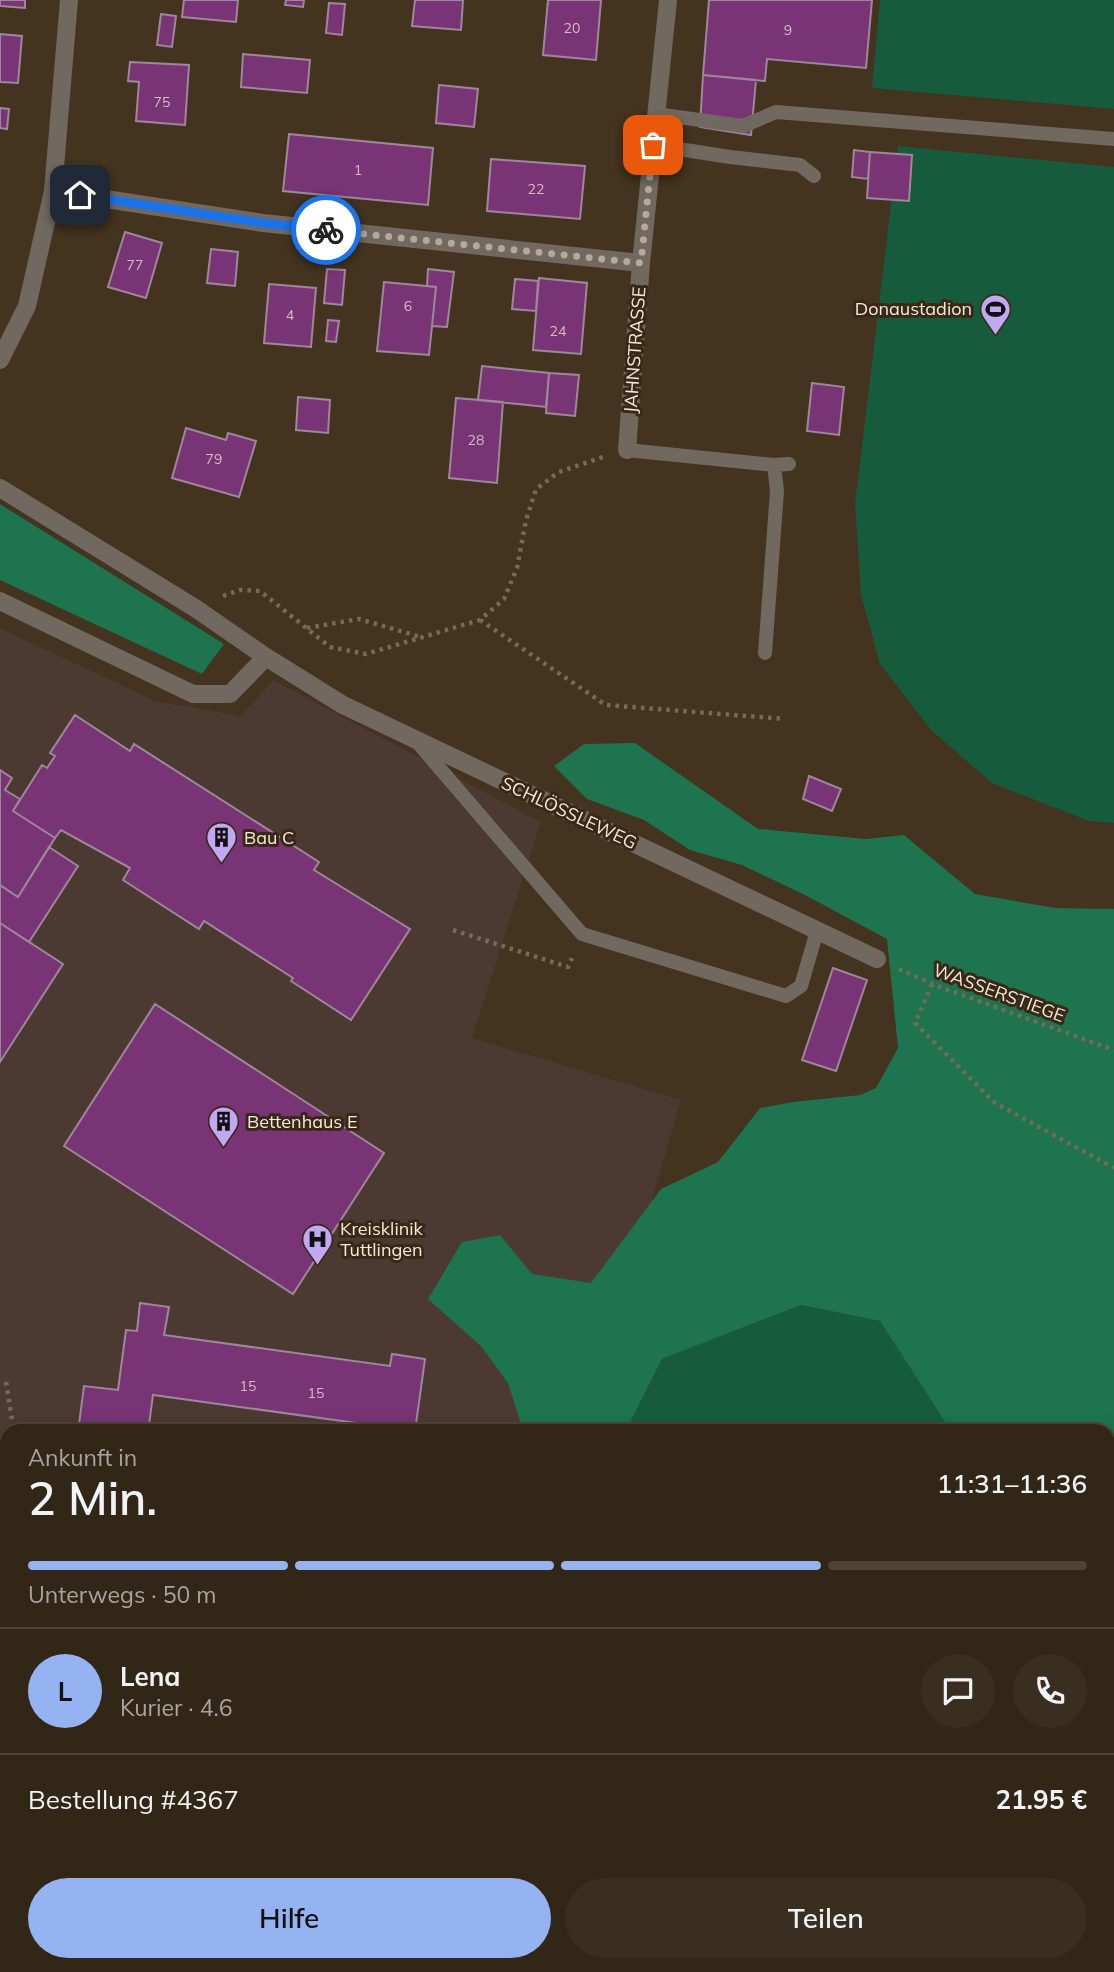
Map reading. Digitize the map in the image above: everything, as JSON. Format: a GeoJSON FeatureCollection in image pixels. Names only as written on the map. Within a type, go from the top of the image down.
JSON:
{"type":"FeatureCollection","features":[{"type":"Feature","properties":{"kind":"street"},"geometry":{"type":"LineString","coordinates":[[0,360],[27,306],[53,191],[69,0]]}},
{"type":"Feature","properties":{"kind":"street","name":"JAHNSTRASSE"},"geometry":{"type":"LineString","coordinates":[[627,450],[641,263],[668,0]]}},
{"type":"Feature","properties":{"kind":"street"},"geometry":{"type":"LineString","coordinates":[[53,191],[263,223],[641,263]]}},
{"type":"Feature","properties":{"kind":"street","name":"SCHLÖSSLEWEG"},"geometry":{"type":"LineString","coordinates":[[0,488],[195,608],[343,705],[877,959]]}},
{"type":"Feature","properties":{"kind":"street"},"geometry":{"type":"LineString","coordinates":[[0,601],[193,694],[230,694],[266,657]]}},
{"type":"Feature","properties":{"kind":"lane"},"geometry":{"type":"LineString","coordinates":[[656,114],[743,126],[776,112],[1114,139]]}},
{"type":"Feature","properties":{"kind":"lane"},"geometry":{"type":"LineString","coordinates":[[653,145],[800,165],[814,176]]}},
{"type":"Feature","properties":{"kind":"lane"},"geometry":{"type":"LineString","coordinates":[[627,450],[781,465],[765,653]]}},
{"type":"Feature","properties":{"kind":"lane"},"geometry":{"type":"LineString","coordinates":[[414,739],[582,934],[786,996],[801,986],[817,931]]}},
{"type":"Feature","properties":{"kind":"path"},"geometry":{"type":"LineString","coordinates":[[195,608],[240,590],[260,591],[330,647],[366,654],[480,620],[504,599],[517,568],[526,520],[537,489],[559,472],[627,450]]}},
{"type":"Feature","properties":{"kind":"path"},"geometry":{"type":"LineString","coordinates":[[306,628],[359,619],[422,638]]}},
{"type":"Feature","properties":{"kind":"path"},"geometry":{"type":"LineString","coordinates":[[480,620],[606,705],[785,719]]}},
{"type":"Feature","properties":{"kind":"path"},"geometry":{"type":"LineString","coordinates":[[453,930],[568,967],[582,934]]}},
{"type":"Feature","properties":{"kind":"path","name":"WASSERSTIEGE"},"geometry":{"type":"LineString","coordinates":[[877,959],[932,984],[1114,1050]]}},
{"type":"Feature","properties":{"kind":"path"},"geometry":{"type":"LineString","coordinates":[[932,984],[915,1023],[995,1103],[1114,1168]]}},
{"type":"Feature","properties":{"kind":"path"},"geometry":{"type":"LineString","coordinates":[[6,1382],[13,1424]]}},
{"type":"Feature","properties":{"kind":"shaded area","name":"Kreisklinik Tuttlingen"},"geometry":{"type":"Polygon","coordinates":[[[0,628],[155,701],[241,716],[273,680],[541,822],[472,1038],[681,1100],[587,1424],[0,1424],[0,628]]]}},
{"type":"Feature","properties":{"kind":"green space"},"geometry":{"type":"Polygon","coordinates":[[[880,0],[1114,0],[1114,109],[872,88],[880,0]]]}},
{"type":"Feature","properties":{"kind":"green space","name":"Donaustadion"},"geometry":{"type":"Polygon","coordinates":[[[898,146],[1114,167],[1114,823],[1089,821],[992,783],[931,730],[880,664],[861,595],[855,504],[898,146]]]}},
{"type":"Feature","properties":{"kind":"green space"},"geometry":{"type":"Polygon","coordinates":[[[0,504],[224,644],[202,674],[0,580],[0,504]]]}},
{"type":"Feature","properties":{"kind":"green space"},"geometry":{"type":"Polygon","coordinates":[[[635,743],[758,829],[866,839],[904,835],[975,894],[1055,908],[1114,909],[1114,1424],[947,1424],[880,1321],[801,1305],[662,1359],[630,1424],[518,1424],[520,1421],[508,1383],[481,1346],[428,1299],[462,1242],[500,1235],[532,1274],[591,1283],[661,1189],[718,1162],[760,1108],[860,1095],[876,1088],[898,1048],[887,939],[742,865],[690,850],[644,820],[587,799],[554,766],[584,744],[635,743]]]}},
{"type":"Feature","properties":{"kind":"green space"},"geometry":{"type":"Polygon","coordinates":[[[801,1305],[880,1321],[947,1424],[630,1424],[662,1359],[801,1305]]]}},
{"type":"Feature","properties":{"kind":"building"},"geometry":{"type":"Polygon","coordinates":[[[0,0],[25,0],[25,8],[0,6],[0,0]]]}},
{"type":"Feature","properties":{"kind":"building"},"geometry":{"type":"Polygon","coordinates":[[[184,0],[238,0],[236,22],[182,17],[184,0]]]}},
{"type":"Feature","properties":{"kind":"building"},"geometry":{"type":"Polygon","coordinates":[[[286,0],[304,0],[303,7],[285,5],[286,0]]]}},
{"type":"Feature","properties":{"kind":"building"},"geometry":{"type":"Polygon","coordinates":[[[415,0],[463,0],[461,30],[412,26],[415,0]]]}},
{"type":"Feature","properties":{"kind":"building"},"geometry":{"type":"Polygon","coordinates":[[[548,0],[601,0],[596,60],[543,55],[548,0]]]}},
{"type":"Feature","properties":{"kind":"building"},"geometry":{"type":"Polygon","coordinates":[[[709,0],[872,0],[866,68],[767,59],[765,81],[703,75],[709,0]]]}},
{"type":"Feature","properties":{"kind":"building"},"geometry":{"type":"Polygon","coordinates":[[[329,3],[345,4],[342,35],[326,33],[329,3]]]}},
{"type":"Feature","properties":{"kind":"building"},"geometry":{"type":"Polygon","coordinates":[[[161,14],[176,16],[172,47],[157,45],[161,14]]]}},
{"type":"Feature","properties":{"kind":"building"},"geometry":{"type":"Polygon","coordinates":[[[0,34],[22,36],[18,83],[0,82],[0,34]]]}},
{"type":"Feature","properties":{"kind":"building"},"geometry":{"type":"Polygon","coordinates":[[[243,54],[310,60],[307,93],[241,87],[243,54]]]}},
{"type":"Feature","properties":{"kind":"building"},"geometry":{"type":"Polygon","coordinates":[[[130,62],[189,65],[185,125],[136,121],[139,82],[128,81],[130,62]]]}},
{"type":"Feature","properties":{"kind":"building"},"geometry":{"type":"Polygon","coordinates":[[[703,75],[756,80],[751,135],[700,127],[703,75]]]}},
{"type":"Feature","properties":{"kind":"building"},"geometry":{"type":"Polygon","coordinates":[[[439,85],[478,89],[474,127],[436,123],[439,85]]]}},
{"type":"Feature","properties":{"kind":"building"},"geometry":{"type":"Polygon","coordinates":[[[0,108],[9,109],[7,129],[0,128],[0,108]]]}},
{"type":"Feature","properties":{"kind":"building"},"geometry":{"type":"Polygon","coordinates":[[[289,134],[433,148],[428,205],[283,191],[289,134]]]}},
{"type":"Feature","properties":{"kind":"building"},"geometry":{"type":"Polygon","coordinates":[[[854,150],[870,152],[868,179],[852,177],[854,150]]]}},
{"type":"Feature","properties":{"kind":"building"},"geometry":{"type":"Polygon","coordinates":[[[870,152],[912,155],[909,201],[867,198],[870,152]]]}},
{"type":"Feature","properties":{"kind":"building"},"geometry":{"type":"Polygon","coordinates":[[[491,159],[585,166],[580,219],[487,211],[491,159]]]}},
{"type":"Feature","properties":{"kind":"building"},"geometry":{"type":"Polygon","coordinates":[[[125,232],[162,243],[146,298],[108,287],[125,232]]]}},
{"type":"Feature","properties":{"kind":"building"},"geometry":{"type":"Polygon","coordinates":[[[211,249],[238,252],[235,286],[207,283],[211,249]]]}},
{"type":"Feature","properties":{"kind":"building"},"geometry":{"type":"Polygon","coordinates":[[[327,269],[345,270],[342,305],[324,303],[327,269]]]}},
{"type":"Feature","properties":{"kind":"building"},"geometry":{"type":"Polygon","coordinates":[[[428,269],[454,272],[447,327],[432,326],[436,287],[427,286],[428,269]]]}},
{"type":"Feature","properties":{"kind":"building"},"geometry":{"type":"Polygon","coordinates":[[[539,278],[587,283],[581,354],[533,350],[539,278]]]}},
{"type":"Feature","properties":{"kind":"building"},"geometry":{"type":"Polygon","coordinates":[[[515,279],[538,281],[536,311],[512,309],[515,279]]]}},
{"type":"Feature","properties":{"kind":"building"},"geometry":{"type":"Polygon","coordinates":[[[384,282],[436,287],[429,355],[377,351],[384,282]]]}},
{"type":"Feature","properties":{"kind":"building"},"geometry":{"type":"Polygon","coordinates":[[[269,284],[316,288],[311,347],[264,343],[269,284]]]}},
{"type":"Feature","properties":{"kind":"building"},"geometry":{"type":"Polygon","coordinates":[[[328,320],[339,321],[336,342],[326,341],[328,320]]]}},
{"type":"Feature","properties":{"kind":"building"},"geometry":{"type":"Polygon","coordinates":[[[482,366],[549,373],[546,407],[478,400],[482,366]]]}},
{"type":"Feature","properties":{"kind":"building"},"geometry":{"type":"Polygon","coordinates":[[[549,373],[579,375],[575,416],[546,413],[549,373]]]}},
{"type":"Feature","properties":{"kind":"building"},"geometry":{"type":"Polygon","coordinates":[[[812,383],[844,387],[839,435],[807,431],[812,383]]]}},
{"type":"Feature","properties":{"kind":"building"},"geometry":{"type":"Polygon","coordinates":[[[298,397],[330,400],[328,433],[296,430],[298,397]]]}},
{"type":"Feature","properties":{"kind":"building"},"geometry":{"type":"Polygon","coordinates":[[[456,398],[503,402],[497,483],[449,478],[456,398]]]}},
{"type":"Feature","properties":{"kind":"building"},"geometry":{"type":"Polygon","coordinates":[[[186,428],[226,440],[228,433],[256,441],[239,497],[172,478],[186,428]]]}},
{"type":"Feature","properties":{"kind":"building","name":"Bau C"},"geometry":{"type":"Polygon","coordinates":[[[75,715],[130,751],[134,744],[319,862],[314,870],[410,929],[351,1020],[291,981],[293,978],[204,921],[199,929],[123,880],[130,868],[61,830],[55,838],[13,811],[42,765],[47,768],[55,756],[50,753],[75,715]]]}},
{"type":"Feature","properties":{"kind":"building"},"geometry":{"type":"Polygon","coordinates":[[[0,770],[12,778],[5,790],[20,799],[13,811],[55,838],[18,897],[0,885],[0,770]]]}},
{"type":"Feature","properties":{"kind":"building"},"geometry":{"type":"Polygon","coordinates":[[[809,776],[841,789],[832,811],[803,799],[809,776]]]}},
{"type":"Feature","properties":{"kind":"building"},"geometry":{"type":"Polygon","coordinates":[[[49,847],[78,866],[29,942],[0,923],[0,885],[18,897],[49,847]]]}},
{"type":"Feature","properties":{"kind":"building"},"geometry":{"type":"Polygon","coordinates":[[[0,923],[63,964],[0,1062],[0,923]]]}},
{"type":"Feature","properties":{"kind":"building"},"geometry":{"type":"Polygon","coordinates":[[[833,968],[867,980],[836,1071],[802,1060],[833,968]]]}},
{"type":"Feature","properties":{"kind":"building","name":"Bettenhaus E"},"geometry":{"type":"Polygon","coordinates":[[[155,1004],[384,1153],[293,1294],[64,1146],[155,1004]]]}},
{"type":"Feature","properties":{"kind":"building"},"geometry":{"type":"Polygon","coordinates":[[[140,1303],[169,1307],[164,1335],[390,1366],[392,1354],[425,1359],[416,1424],[364,1424],[153,1395],[149,1424],[79,1424],[84,1386],[118,1390],[126,1330],[137,1331],[140,1303]]]}},
{"type":"Feature","properties":{"kind":"way so far"},"geometry":{"type":"LineString","coordinates":[[326,230],[641,263],[653,145]]}},
{"type":"Feature","properties":{"kind":"place","name":"Donaustadion"},"geometry":{"type":"Point","coordinates":[995,336]}},
{"type":"Feature","properties":{"kind":"place","name":"Bau C"},"geometry":{"type":"Point","coordinates":[221,865]}},
{"type":"Feature","properties":{"kind":"place","name":"Bettenhaus E"},"geometry":{"type":"Point","coordinates":[224,1149]}},
{"type":"Feature","properties":{"kind":"place","name":"Kreisklinik Tuttlingen"},"geometry":{"type":"Point","coordinates":[317,1266]}},
{"type":"Feature","properties":{"kind":"route"},"geometry":{"type":"LineString","coordinates":[[80,195],[326,230]]}}]}
